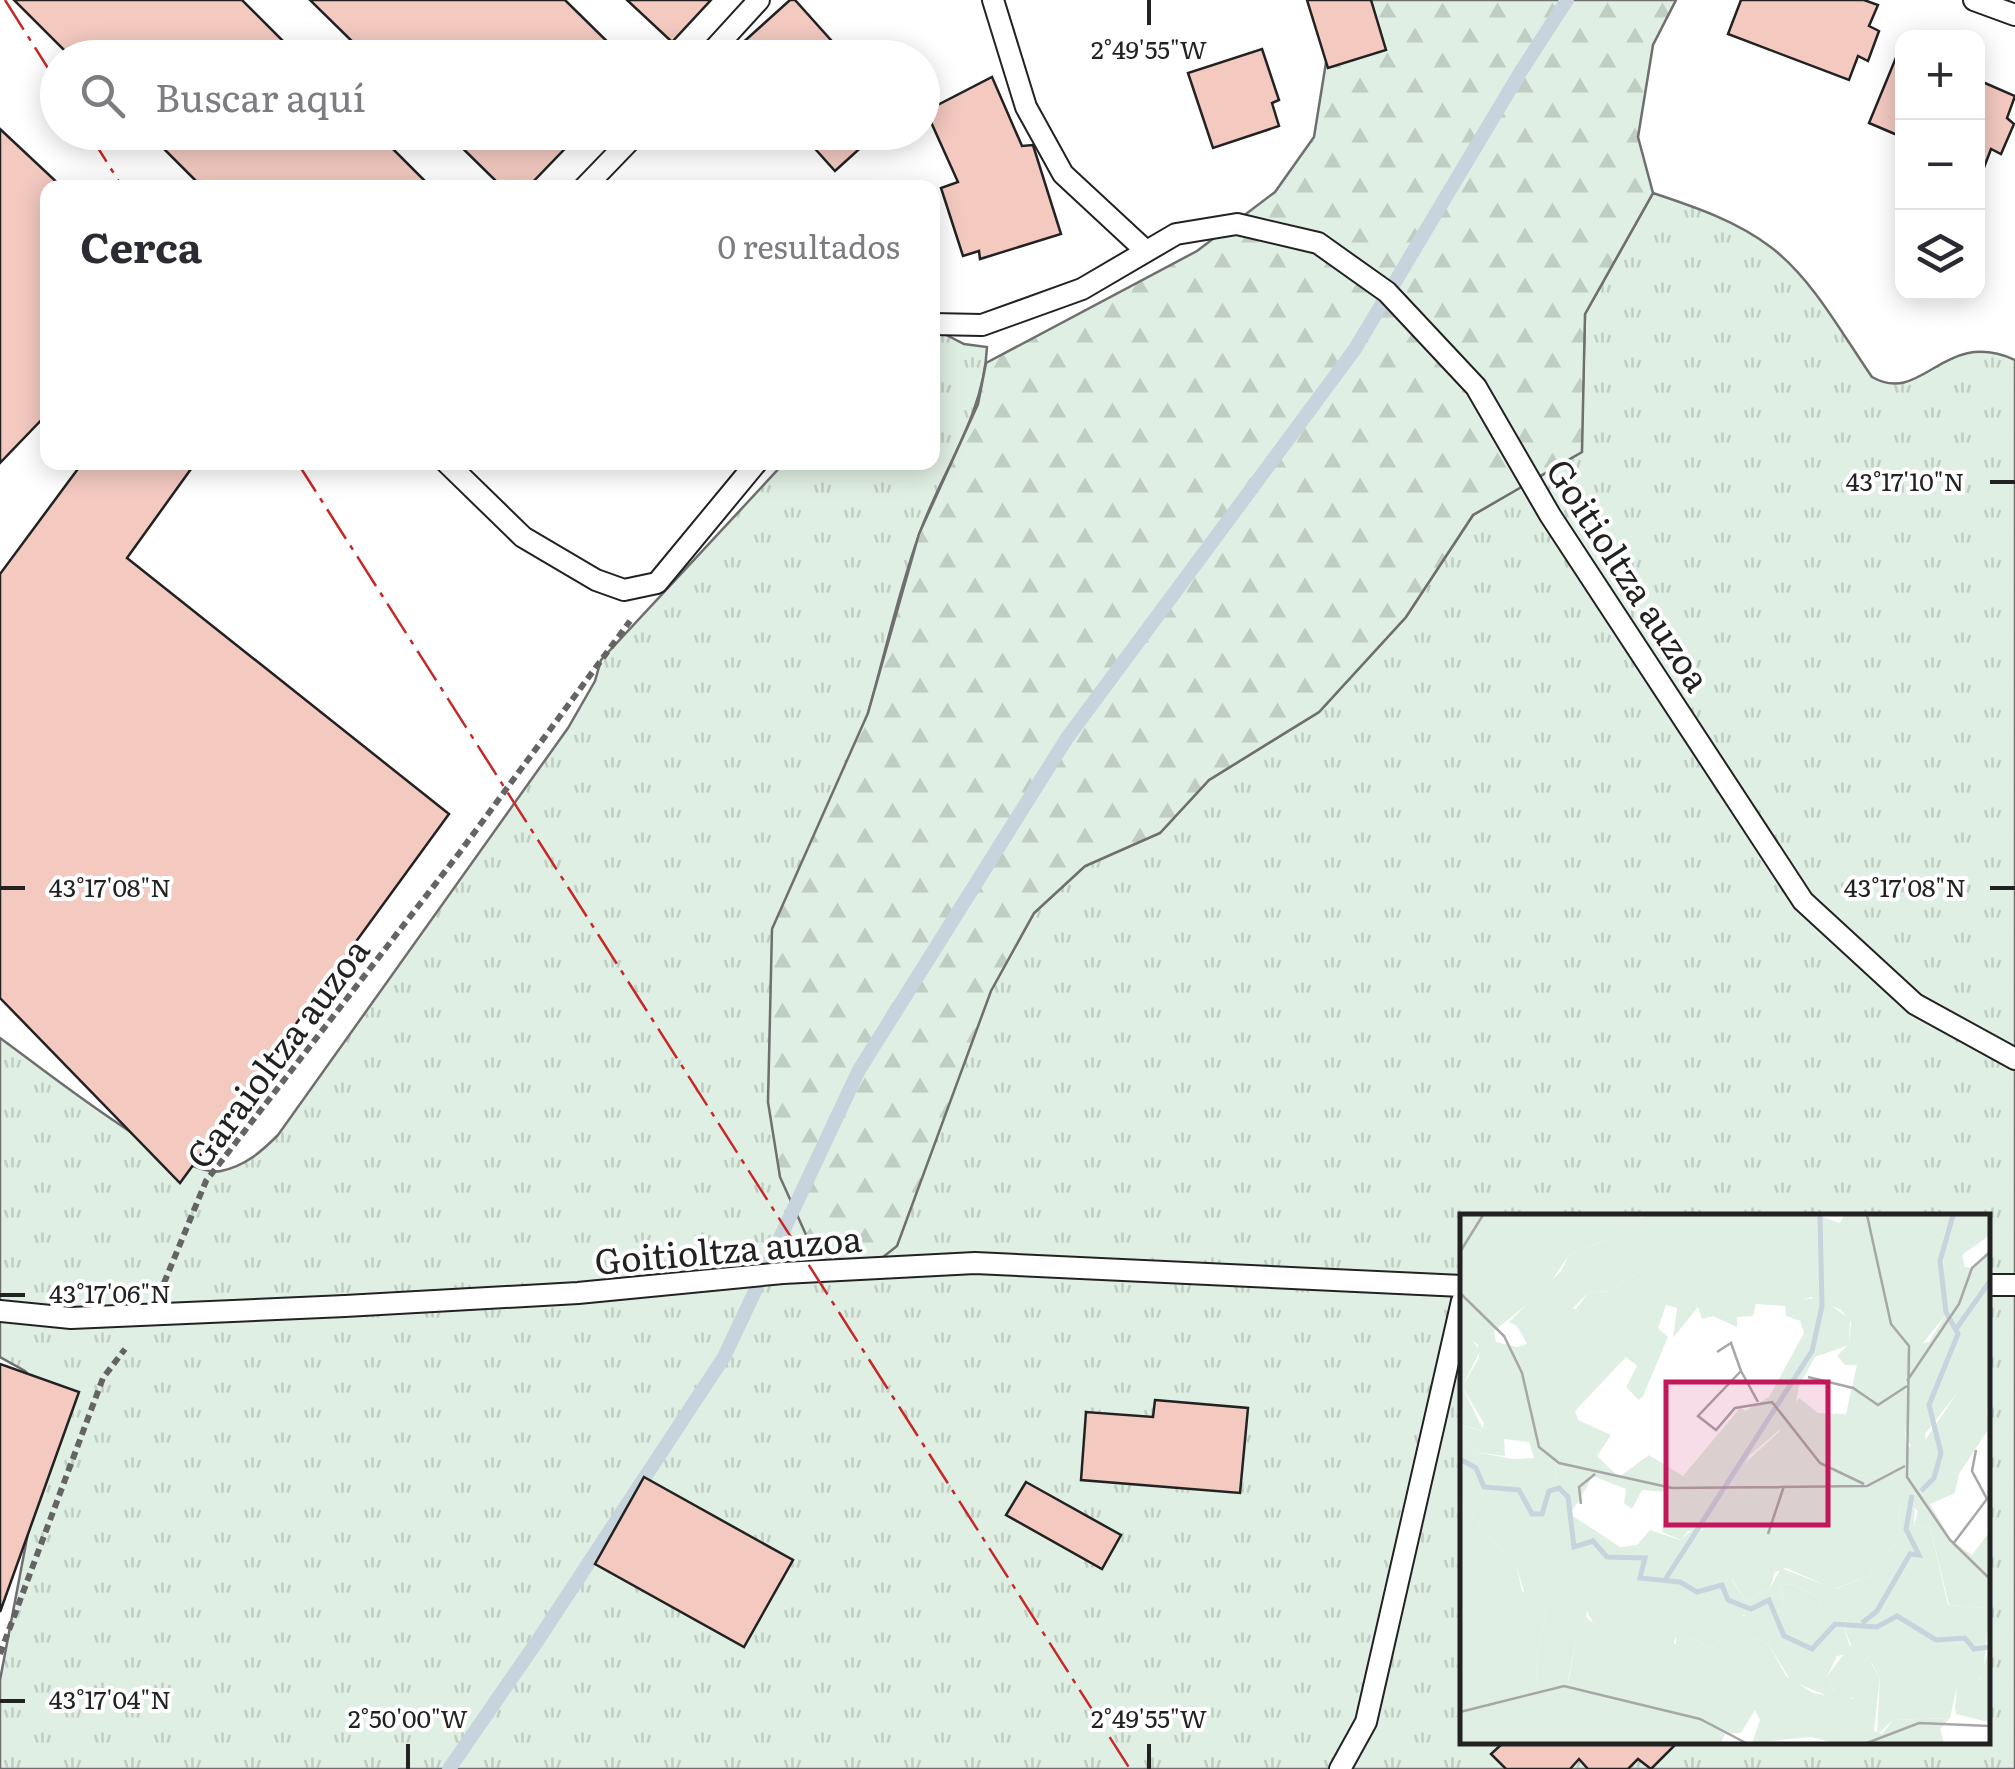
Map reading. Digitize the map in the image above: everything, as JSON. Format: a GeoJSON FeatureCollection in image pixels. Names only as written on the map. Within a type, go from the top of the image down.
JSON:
{"type":"FeatureCollection","features":[{"type":"Feature","properties":{"kind":"lane"},"geometry":{"type":"LineString","coordinates":[[722,40],[759,0]]}},
{"type":"Feature","properties":{"kind":"lane"},"geometry":{"type":"LineString","coordinates":[[994,0],[1026,107],[1063,174],[1146,252]]}},
{"type":"Feature","properties":{"kind":"lane"},"geometry":{"type":"LineString","coordinates":[[1974,0],[2015,15]]}},
{"type":"Feature","properties":{"kind":"lane"},"geometry":{"type":"LineString","coordinates":[[592,180],[621,150]]}},
{"type":"Feature","properties":{"kind":"lane","name":"Goitioltza auzoa"},"geometry":{"type":"LineString","coordinates":[[940,324],[982,324],[1082,290],[1176,234],[1236,224],[1318,244],[1386,292],[1476,388],[1550,515],[1803,900],[1915,1004],[2015,1059]]}},
{"type":"Feature","properties":{"kind":"lane"},"geometry":{"type":"LineString","coordinates":[[454,470],[523,537],[596,580],[624,590],[656,583],[750,470]]}},
{"type":"Feature","properties":{"kind":"lane","name":"Goitioltza auzoa"},"geometry":{"type":"LineString","coordinates":[[0,1311],[71,1318],[558,1294],[783,1273],[976,1263],[1460,1286]]}},
{"type":"Feature","properties":{"kind":"lane"},"geometry":{"type":"LineString","coordinates":[[1340,1769],[1366,1722],[1460,1310]]}},
{"type":"Feature","properties":{"kind":"path","name":"Garaioltza auzoa"},"geometry":{"type":"LineString","coordinates":[[0,1654],[103,1378],[152,1314],[206,1181],[557,724],[656,583]]}},
{"type":"Feature","properties":{"kind":"green space"},"geometry":{"type":"Polygon","coordinates":[[[1336,0],[1676,0],[1653,45],[1638,137],[1653,193],[1585,314],[1582,452],[1473,515],[1406,617],[1319,712],[1209,780],[1160,833],[1085,866],[1034,913],[991,991],[897,1246],[863,1273],[812,1248],[780,1177],[768,1102],[772,929],[868,713],[919,534],[978,404],[986,363],[1197,251],[1275,192],[1314,137],[1336,0]]]}},
{"type":"Feature","properties":{"kind":"green space"},"geometry":{"type":"Polygon","coordinates":[[[1653,193],[1730,222],[1772,248],[1814,292],[1872,377],[1890,383],[1906,382],[1969,353],[1990,352],[2015,360],[2015,1769],[0,1769],[0,1680],[43,1454],[37,1384],[25,1371],[0,1357],[0,1038],[110,1118],[175,1158],[202,1169],[221,1171],[259,1153],[278,1135],[568,728],[595,681],[601,660],[777,470],[940,470],[940,332],[964,344],[987,347],[984,372],[970,420],[911,557],[868,713],[991,990],[1034,913],[1085,866],[1160,833],[1209,780],[1319,712],[1406,617],[1473,515],[1581,452],[1585,314],[1653,193]]]}},
{"type":"Feature","properties":{"kind":"building"},"geometry":{"type":"Polygon","coordinates":[[[14,0],[242,0],[282,40],[54,40],[14,0]]]}},
{"type":"Feature","properties":{"kind":"building"},"geometry":{"type":"Polygon","coordinates":[[[310,0],[565,0],[606,40],[351,40],[310,0]]]}},
{"type":"Feature","properties":{"kind":"building"},"geometry":{"type":"Polygon","coordinates":[[[627,0],[711,0],[670,40],[627,0]]]}},
{"type":"Feature","properties":{"kind":"building"},"geometry":{"type":"Polygon","coordinates":[[[790,0],[795,0],[831,40],[746,40],[790,0]]]}},
{"type":"Feature","properties":{"kind":"building"},"geometry":{"type":"Polygon","coordinates":[[[1307,0],[1371,0],[1386,50],[1328,68],[1307,0]]]}},
{"type":"Feature","properties":{"kind":"building"},"geometry":{"type":"Polygon","coordinates":[[[1741,0],[1864,0],[1878,5],[1869,26],[1879,31],[1868,61],[1858,56],[1849,80],[1728,34],[1741,0]]]}},
{"type":"Feature","properties":{"kind":"building"},"geometry":{"type":"Polygon","coordinates":[[[1262,49],[1279,100],[1272,103],[1279,126],[1213,148],[1188,73],[1262,49]]]}},
{"type":"Feature","properties":{"kind":"building"},"geometry":{"type":"Polygon","coordinates":[[[1895,60],[1895,134],[1869,123],[1895,60]]]}},
{"type":"Feature","properties":{"kind":"building"},"geometry":{"type":"Polygon","coordinates":[[[992,77],[1022,146],[1033,145],[1061,234],[980,259],[979,251],[963,256],[941,188],[958,182],[940,142],[940,104],[992,77]]]}},
{"type":"Feature","properties":{"kind":"building"},"geometry":{"type":"Polygon","coordinates":[[[1985,83],[2015,96],[2007,118],[2014,124],[2001,154],[1991,149],[1985,165],[1985,83]]]}},
{"type":"Feature","properties":{"kind":"building"},"geometry":{"type":"Polygon","coordinates":[[[0,129],[54,180],[40,180],[40,421],[0,463],[0,129]]]}},
{"type":"Feature","properties":{"kind":"building"},"geometry":{"type":"Polygon","coordinates":[[[165,150],[394,150],[424,180],[195,180],[165,150]]]}},
{"type":"Feature","properties":{"kind":"building"},"geometry":{"type":"Polygon","coordinates":[[[464,150],[564,150],[535,180],[495,180],[464,150]]]}},
{"type":"Feature","properties":{"kind":"building"},"geometry":{"type":"Polygon","coordinates":[[[816,150],[858,150],[835,171],[816,150]]]}},
{"type":"Feature","properties":{"kind":"building"},"geometry":{"type":"Polygon","coordinates":[[[77,470],[190,470],[127,558],[449,814],[180,1183],[0,998],[0,574],[77,470]]]}},
{"type":"Feature","properties":{"kind":"building"},"geometry":{"type":"Polygon","coordinates":[[[0,1364],[79,1392],[0,1612],[0,1364]]]}},
{"type":"Feature","properties":{"kind":"building"},"geometry":{"type":"Polygon","coordinates":[[[1155,1400],[1248,1408],[1240,1493],[1081,1480],[1086,1412],[1153,1417],[1155,1400]]]}},
{"type":"Feature","properties":{"kind":"building"},"geometry":{"type":"Polygon","coordinates":[[[644,1477],[793,1560],[744,1647],[595,1564],[644,1477]]]}},
{"type":"Feature","properties":{"kind":"building"},"geometry":{"type":"Polygon","coordinates":[[[1026,1482],[1121,1535],[1102,1569],[1006,1515],[1026,1482]]]}},
{"type":"Feature","properties":{"kind":"building"},"geometry":{"type":"Polygon","coordinates":[[[1502,1744],[1676,1744],[1651,1769],[1638,1759],[1628,1769],[1588,1769],[1579,1759],[1570,1769],[1506,1769],[1491,1754],[1502,1744]]]}},
{"type":"Feature","properties":{"kind":"waterway"},"geometry":{"type":"LineString","coordinates":[[449,1769],[724,1357],[859,1070],[1067,738],[1355,349],[1567,0]]}},
{"type":"Feature","properties":{"kind":"power"},"geometry":{"type":"LineString","coordinates":[[5,0],[40,55]]}},
{"type":"Feature","properties":{"kind":"power"},"geometry":{"type":"LineString","coordinates":[[99,150],[118,180]]}},
{"type":"Feature","properties":{"kind":"power"},"geometry":{"type":"LineString","coordinates":[[302,470],[1130,1769]]}}]}
